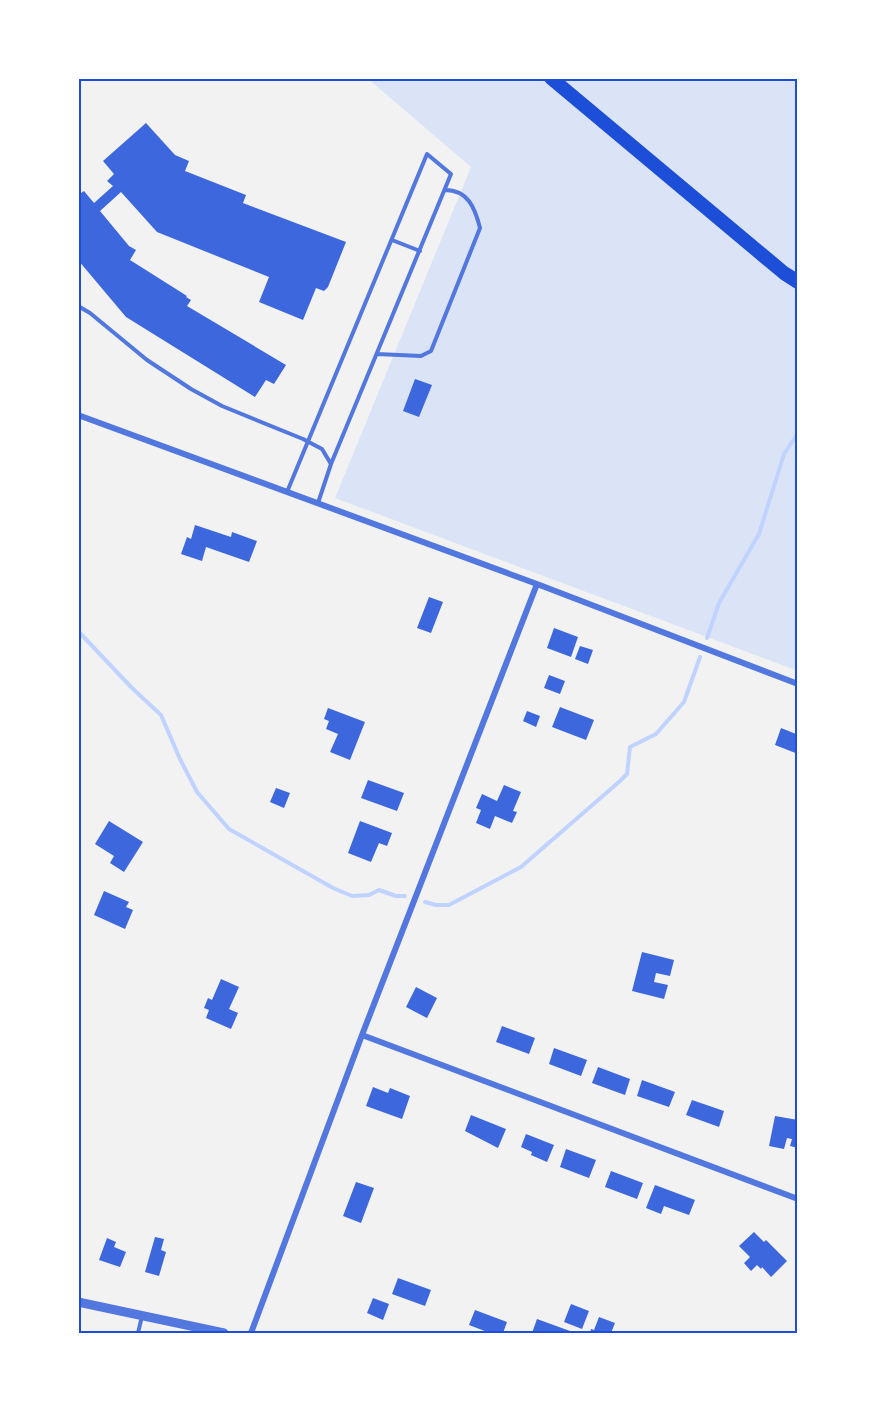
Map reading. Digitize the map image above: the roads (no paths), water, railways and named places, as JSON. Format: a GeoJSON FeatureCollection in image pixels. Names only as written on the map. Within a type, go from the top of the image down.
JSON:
{"type":"FeatureCollection","features":[{"type":"Feature","properties":{"kind":"highway"},"geometry":{"type":"LineString","coordinates":[[551,78],[784,273],[798,282]]}},
{"type":"Feature","properties":{"kind":"street"},"geometry":{"type":"LineString","coordinates":[[78,415],[537,584],[798,684]]}},
{"type":"Feature","properties":{"kind":"street"},"geometry":{"type":"LineString","coordinates":[[251,1333],[362,1035],[537,584]]}},
{"type":"Feature","properties":{"kind":"street"},"geometry":{"type":"LineString","coordinates":[[362,1035],[798,1199]]}},
{"type":"Feature","properties":{"kind":"street"},"geometry":{"type":"LineString","coordinates":[[78,1302],[224,1333]]}},
{"type":"Feature","properties":{"kind":"lane"},"geometry":{"type":"LineString","coordinates":[[287,492],[427,154],[451,174],[331,464],[318,504]]}},
{"type":"Feature","properties":{"kind":"lane"},"geometry":{"type":"LineString","coordinates":[[377,354],[421,356],[431,351],[480,228],[476,211],[468,197],[453,190],[445,190]]}},
{"type":"Feature","properties":{"kind":"lane"},"geometry":{"type":"LineString","coordinates":[[392,240],[420,251]]}},
{"type":"Feature","properties":{"kind":"lane"},"geometry":{"type":"LineString","coordinates":[[78,306],[90,313],[147,360],[191,389],[222,406],[308,441],[322,449],[331,464]]}},
{"type":"Feature","properties":{"kind":"lane"},"geometry":{"type":"LineString","coordinates":[[138,1333],[142,1316]]}},
{"type":"Feature","properties":{"kind":"waterway"},"geometry":{"type":"LineString","coordinates":[[707,638],[719,603],[759,534],[784,454],[798,433]]}},
{"type":"Feature","properties":{"kind":"waterway"},"geometry":{"type":"LineString","coordinates":[[78,631],[161,715],[197,792],[229,829],[333,888],[352,896],[369,895],[379,890],[396,896],[405,896]]}},
{"type":"Feature","properties":{"kind":"waterway"},"geometry":{"type":"LineString","coordinates":[[425,902],[449,905],[521,867],[620,781],[627,774],[630,747],[656,734],[684,702],[700,657]]}}]}
